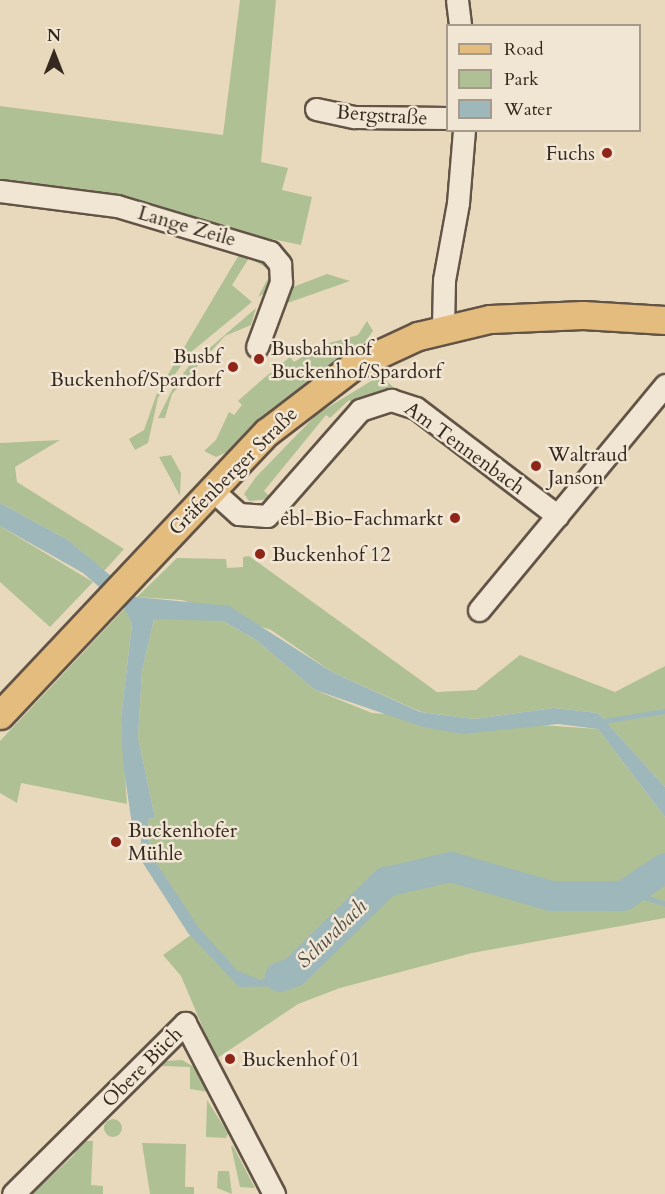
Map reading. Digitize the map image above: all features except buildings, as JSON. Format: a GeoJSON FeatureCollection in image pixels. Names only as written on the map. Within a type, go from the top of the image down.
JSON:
{"type":"FeatureCollection","features":[{"type":"Feature","properties":{"kind":"main road","name":"Gräfenberger Straße"},"geometry":{"type":"LineString","coordinates":[[0,715],[282,418],[335,377],[376,354],[443,328],[535,315],[665,320]]}},
{"type":"Feature","properties":{"kind":"street"},"geometry":{"type":"LineString","coordinates":[[458,0],[460,24]]}},
{"type":"Feature","properties":{"kind":"street","name":"Bergstraße"},"geometry":{"type":"LineString","coordinates":[[316,109],[354,117],[446,118]]}},
{"type":"Feature","properties":{"kind":"street"},"geometry":{"type":"LineString","coordinates":[[443,328],[444,280],[458,203],[464,132]]}},
{"type":"Feature","properties":{"kind":"street","name":"Lange Zeile"},"geometry":{"type":"LineString","coordinates":[[0,191],[117,206],[270,252],[280,264],[281,282],[257,347]]}},
{"type":"Feature","properties":{"kind":"street"},"geometry":{"type":"LineString","coordinates":[[479,610],[665,385]]}},
{"type":"Feature","properties":{"kind":"street","name":"Am Tennenbach"},"geometry":{"type":"LineString","coordinates":[[212,490],[239,514],[267,516],[360,410],[391,400],[416,408],[558,516]]}},
{"type":"Feature","properties":{"kind":"street","name":"Obere Büch"},"geometry":{"type":"LineString","coordinates":[[13,1194],[185,1023],[274,1194]]}},
{"type":"Feature","properties":{"kind":"green space"},"geometry":{"type":"Polygon","coordinates":[[[240,0],[276,0],[261,162],[288,168],[282,190],[312,197],[301,245],[272,239],[245,248],[274,264],[274,287],[258,297],[272,271],[249,258],[232,285],[252,302],[191,352],[158,398],[148,443],[135,450],[129,439],[144,430],[157,393],[243,248],[121,194],[0,179],[0,106],[223,135],[240,0]]]}},
{"type":"Feature","properties":{"kind":"green space"},"geometry":{"type":"Polygon","coordinates":[[[327,274],[350,281],[279,306],[285,290],[327,274]]]}},
{"type":"Feature","properties":{"kind":"green space"},"geometry":{"type":"Polygon","coordinates":[[[256,308],[251,325],[225,336],[172,394],[165,418],[158,418],[175,384],[189,366],[256,308]]]}},
{"type":"Feature","properties":{"kind":"green space"},"geometry":{"type":"Polygon","coordinates":[[[367,321],[373,331],[365,342],[284,400],[232,450],[216,457],[204,451],[216,440],[229,412],[234,415],[242,405],[238,401],[290,357],[294,362],[322,345],[358,335],[367,321]]]}},
{"type":"Feature","properties":{"kind":"green space"},"geometry":{"type":"Polygon","coordinates":[[[381,375],[398,392],[366,396],[354,404],[349,400],[330,418],[326,415],[264,491],[273,499],[249,501],[244,494],[256,477],[317,414],[381,375]]]}},
{"type":"Feature","properties":{"kind":"green space"},"geometry":{"type":"Polygon","coordinates":[[[60,440],[15,467],[17,482],[124,549],[104,571],[68,540],[0,503],[0,443],[60,440]]]}},
{"type":"Feature","properties":{"kind":"green space"},"geometry":{"type":"Polygon","coordinates":[[[171,455],[181,473],[180,496],[159,457],[171,455]]]}},
{"type":"Feature","properties":{"kind":"green space"},"geometry":{"type":"Polygon","coordinates":[[[0,526],[93,582],[50,627],[0,582],[0,526]]]}},
{"type":"Feature","properties":{"kind":"green space"},"geometry":{"type":"Polygon","coordinates":[[[249,556],[437,692],[476,690],[520,655],[615,692],[665,666],[665,787],[598,713],[554,708],[474,719],[421,712],[332,672],[271,630],[182,600],[137,597],[177,558],[226,559],[227,568],[243,567],[243,557],[249,556]]]}},
{"type":"Feature","properties":{"kind":"green space"},"geometry":{"type":"Polygon","coordinates":[[[125,608],[132,624],[121,718],[127,804],[21,783],[17,803],[0,793],[0,741],[125,608]]]}},
{"type":"Feature","properties":{"kind":"green space"},"geometry":{"type":"Polygon","coordinates":[[[197,617],[223,621],[256,640],[315,690],[372,713],[598,729],[665,817],[665,918],[472,953],[340,988],[298,1004],[216,1059],[181,976],[163,955],[199,929],[150,853],[148,819],[155,818],[138,737],[142,671],[154,619],[197,617]]]}},
{"type":"Feature","properties":{"kind":"green space"},"geometry":{"type":"Polygon","coordinates":[[[182,1060],[196,1068],[208,1092],[190,1089],[190,1067],[161,1066],[144,1079],[165,1061],[182,1060]]]}},
{"type":"Feature","properties":{"kind":"green space"},"geometry":{"type":"Polygon","coordinates":[[[207,1100],[228,1133],[226,1138],[206,1137],[207,1100]]]}},
{"type":"Feature","properties":{"kind":"green space"},"geometry":{"type":"Polygon","coordinates":[[[109,1119],[117,1119],[122,1124],[120,1135],[109,1137],[104,1132],[104,1124],[109,1119]]]}},
{"type":"Feature","properties":{"kind":"green space"},"geometry":{"type":"Polygon","coordinates":[[[81,1141],[93,1141],[91,1185],[103,1186],[103,1194],[32,1194],[74,1155],[81,1141]]]}},
{"type":"Feature","properties":{"kind":"green space"},"geometry":{"type":"Polygon","coordinates":[[[142,1143],[186,1144],[185,1187],[194,1187],[194,1194],[150,1194],[142,1143]]]}},
{"type":"Feature","properties":{"kind":"green space"},"geometry":{"type":"Polygon","coordinates":[[[231,1146],[233,1146],[255,1188],[240,1187],[231,1146]]]}},
{"type":"Feature","properties":{"kind":"green space"},"geometry":{"type":"Polygon","coordinates":[[[218,1171],[229,1171],[232,1194],[217,1188],[218,1171]]]}},
{"type":"Feature","properties":{"kind":"water"},"geometry":{"type":"Polygon","coordinates":[[[0,503],[68,540],[136,597],[229,606],[332,672],[420,712],[474,719],[554,708],[598,713],[665,787],[665,817],[598,729],[558,724],[462,734],[423,727],[315,690],[256,640],[223,621],[154,619],[142,671],[138,737],[155,818],[148,819],[150,853],[199,928],[238,971],[261,980],[312,952],[285,986],[239,987],[188,933],[139,857],[142,832],[133,832],[123,763],[121,718],[132,624],[125,609],[83,573],[0,526],[0,503]]]}},
{"type":"Feature","properties":{"kind":"waterway"},"geometry":{"type":"LineString","coordinates":[[603,721],[665,711]]}},
{"type":"Feature","properties":{"kind":"waterway","name":"Schwabach"},"geometry":{"type":"LineString","coordinates":[[280,977],[294,972],[386,882],[451,867],[551,896],[623,896],[665,868]]}},
{"type":"Feature","properties":{"kind":"waterway"},"geometry":{"type":"LineString","coordinates":[[632,893],[665,904]]}},
{"type":"Feature","properties":{"kind":"place","name":"Fuchs"},"geometry":{"type":"Point","coordinates":[607,153]}},
{"type":"Feature","properties":{"kind":"place","name":"Busbahnhof Buckenhof/Spardorf"},"geometry":{"type":"Point","coordinates":[259,359]}},
{"type":"Feature","properties":{"kind":"place","name":"Busbf Buckenhof/Spardorf"},"geometry":{"type":"Point","coordinates":[233,367]}},
{"type":"Feature","properties":{"kind":"place","name":"Waltraud Janson"},"geometry":{"type":"Point","coordinates":[536,466]}},
{"type":"Feature","properties":{"kind":"place","name":"ebl-Bio-Fachmarkt"},"geometry":{"type":"Point","coordinates":[455,518]}},
{"type":"Feature","properties":{"kind":"place","name":"Buckenhof 12"},"geometry":{"type":"Point","coordinates":[260,554]}},
{"type":"Feature","properties":{"kind":"place","name":"Buckenhofer Mühle"},"geometry":{"type":"Point","coordinates":[116,842]}},
{"type":"Feature","properties":{"kind":"place","name":"Buckenhof 01"},"geometry":{"type":"Point","coordinates":[230,1059]}}]}
